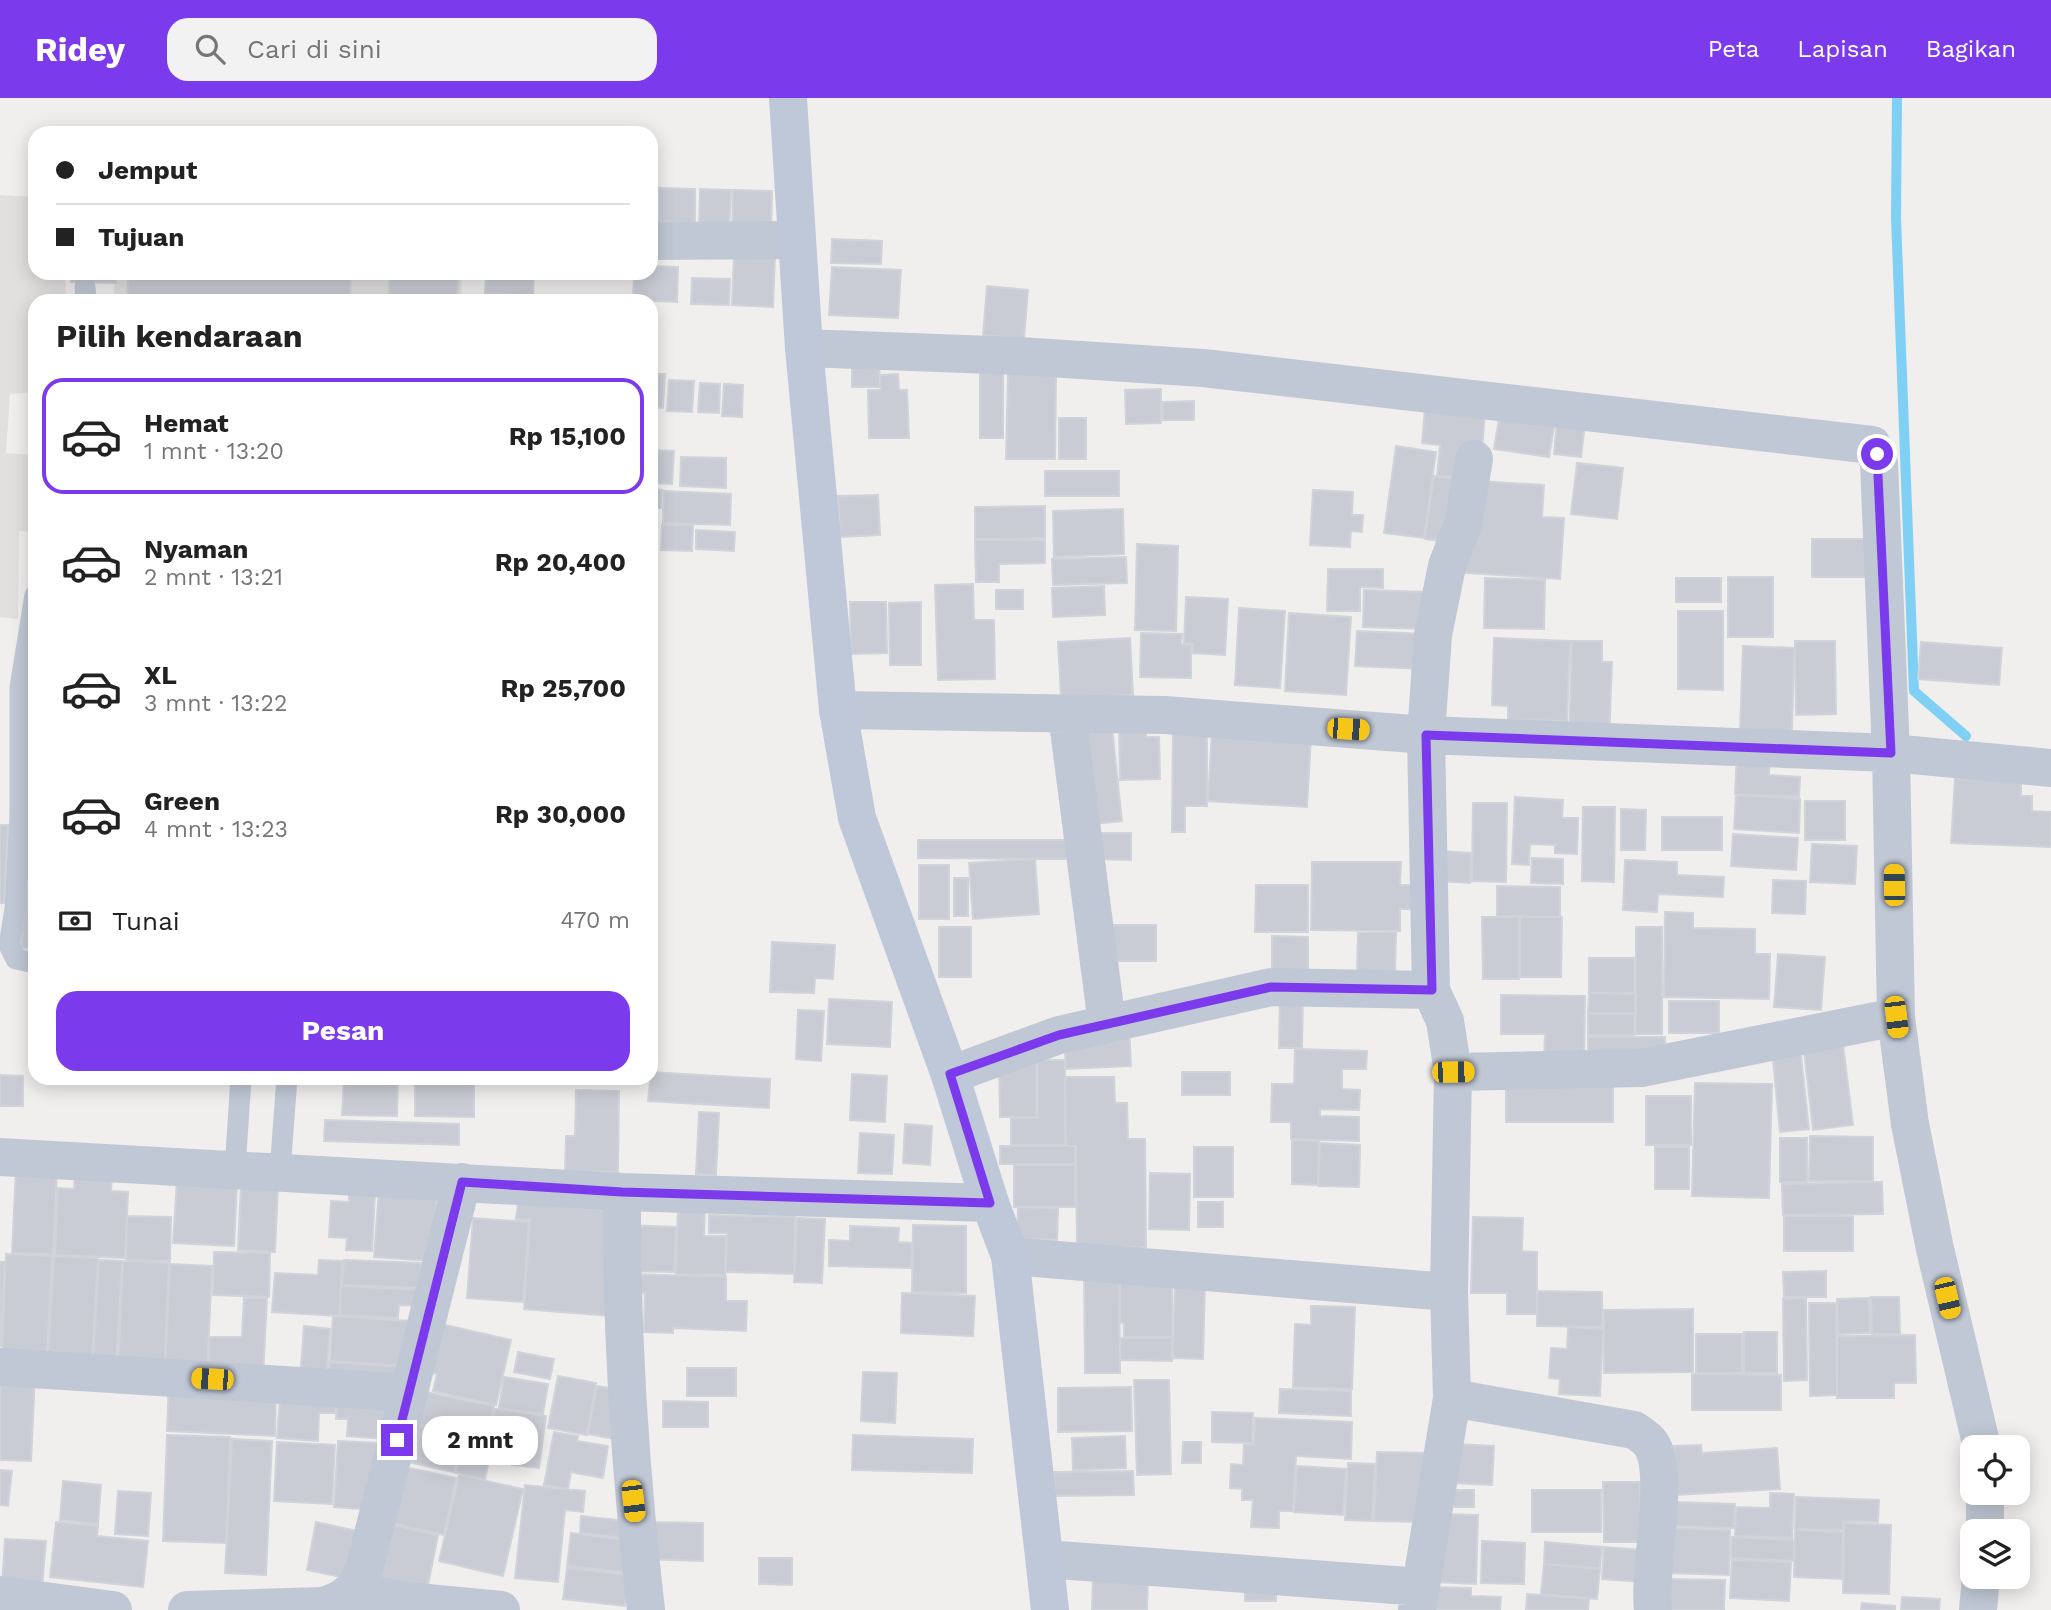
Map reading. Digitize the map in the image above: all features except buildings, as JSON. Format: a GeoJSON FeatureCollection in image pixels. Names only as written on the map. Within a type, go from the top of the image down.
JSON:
{"type":"FeatureCollection","features":[{"type":"Feature","properties":{"kind":"street"},"geometry":{"type":"LineString","coordinates":[[788,98],[804,348],[838,710],[857,818],[950,1074],[990,1203],[1010,1256],[1050,1610]]}},
{"type":"Feature","properties":{"kind":"street"},"geometry":{"type":"LineString","coordinates":[[658,241],[796,240]]}},
{"type":"Feature","properties":{"kind":"street"},"geometry":{"type":"LineString","coordinates":[[804,348],[1019,356],[1203,368],[1872,445],[1879,463],[1891,753],[1896,1017],[1910,1124],[1935,1249],[1979,1435]]}},
{"type":"Feature","properties":{"kind":"street"},"geometry":{"type":"LineString","coordinates":[[1045,1559],[1341,1596],[1419,1599],[1452,1398],[1449,1292],[1453,1072],[1445,1021],[1432,990],[1426,735],[1433,635],[1440,594],[1453,544],[1463,524],[1474,459]]}},
{"type":"Feature","properties":{"kind":"street"},"geometry":{"type":"LineString","coordinates":[[838,710],[1165,715],[1426,735],[1891,753],[2051,768]]}},
{"type":"Feature","properties":{"kind":"street"},"geometry":{"type":"LineString","coordinates":[[1067,714],[1107,1024]]}},
{"type":"Feature","properties":{"kind":"street"},"geometry":{"type":"LineString","coordinates":[[950,1074],[1059,1035],[1271,987],[1432,990]]}},
{"type":"Feature","properties":{"kind":"street"},"geometry":{"type":"LineString","coordinates":[[1453,1072],[1641,1068],[1896,1017]]}},
{"type":"Feature","properties":{"kind":"street"},"geometry":{"type":"LineString","coordinates":[[0,1157],[235,1168],[622,1192],[990,1203]]}},
{"type":"Feature","properties":{"kind":"street"},"geometry":{"type":"LineString","coordinates":[[187,1610],[322,1606],[341,1601],[353,1591],[362,1577],[462,1182]]}},
{"type":"Feature","properties":{"kind":"street"},"geometry":{"type":"LineString","coordinates":[[622,1192],[621,1268],[631,1471],[646,1610]]}},
{"type":"Feature","properties":{"kind":"street"},"geometry":{"type":"LineString","coordinates":[[1010,1256],[1449,1292]]}},
{"type":"Feature","properties":{"kind":"street"},"geometry":{"type":"LineString","coordinates":[[0,1367],[409,1393]]}},
{"type":"Feature","properties":{"kind":"street"},"geometry":{"type":"LineString","coordinates":[[1452,1398],[1634,1430],[1651,1443],[1659,1474],[1651,1588],[1653,1610]]}},
{"type":"Feature","properties":{"kind":"street"},"geometry":{"type":"LineString","coordinates":[[1978,1610],[1980,1589]]}},
{"type":"Feature","properties":{"kind":"street"},"geometry":{"type":"LineString","coordinates":[[353,1591],[407,1601],[501,1610]]}},
{"type":"Feature","properties":{"kind":"street"},"geometry":{"type":"LineString","coordinates":[[0,1595],[113,1610]]}},
{"type":"Feature","properties":{"kind":"lane"},"geometry":{"type":"LineString","coordinates":[[28,638],[20,687],[20,814],[15,909],[9,945],[16,958],[28,961]]}},
{"type":"Feature","properties":{"kind":"lane"},"geometry":{"type":"LineString","coordinates":[[235,1168],[241,1085]]}},
{"type":"Feature","properties":{"kind":"lane"},"geometry":{"type":"LineString","coordinates":[[280,1171],[286,1085]]}},
{"type":"Feature","properties":{"kind":"shaded area"},"geometry":{"type":"Polygon","coordinates":[[[0,195],[28,197],[28,280],[65,280],[66,294],[28,294],[28,393],[10,394],[6,453],[28,455],[28,532],[19,531],[18,619],[0,617],[0,195]]]}},
{"type":"Feature","properties":{"kind":"shaded area"},"geometry":{"type":"Polygon","coordinates":[[[115,280],[462,280],[461,294],[114,294],[115,280]]]}},
{"type":"Feature","properties":{"kind":"waterway"},"geometry":{"type":"LineString","coordinates":[[1897,98],[1896,218],[1914,691],[1966,736]]}},
{"type":"Feature","properties":{"kind":"route"},"geometry":{"type":"LineString","coordinates":[[397,1440],[462,1182],[622,1192],[990,1203],[950,1074],[1059,1035],[1271,987],[1432,990],[1426,735],[1891,753],[1877,454]]}}]}
